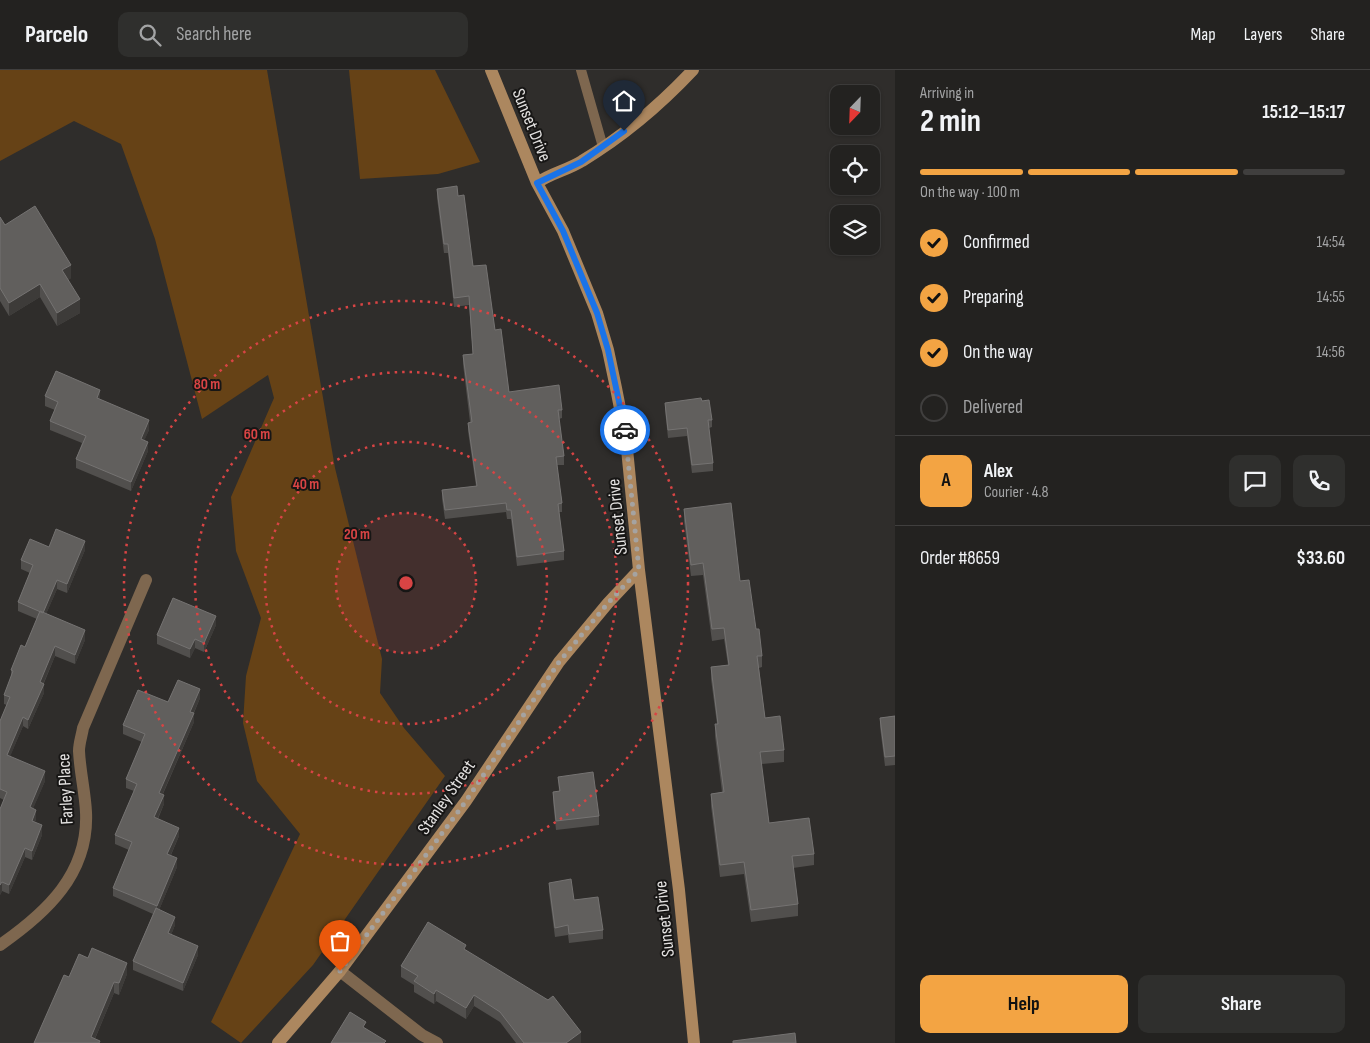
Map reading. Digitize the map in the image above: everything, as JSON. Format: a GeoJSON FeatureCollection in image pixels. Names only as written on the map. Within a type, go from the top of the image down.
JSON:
{"type":"FeatureCollection","features":[{"type":"Feature","properties":{"kind":"main road","name":"Sunset Drive"},"geometry":{"type":"LineString","coordinates":[[491,70],[537,183],[563,231],[597,313],[608,350],[626,439],[639,570],[679,890],[694,1043]]}},
{"type":"Feature","properties":{"kind":"main road"},"geometry":{"type":"LineString","coordinates":[[537,183],[581,162],[603,147],[654,107],[693,70]]}},
{"type":"Feature","properties":{"kind":"main road","name":"Stanley Street"},"geometry":{"type":"LineString","coordinates":[[278,1043],[340,971],[466,801],[559,662],[608,603],[639,570]]}},
{"type":"Feature","properties":{"kind":"street","name":"Farley Place"},"geometry":{"type":"LineString","coordinates":[[0,945],[40,914],[59,894],[71,875],[80,855],[85,834],[86,813],[79,749],[83,728],[146,580]]}},
{"type":"Feature","properties":{"kind":"street"},"geometry":{"type":"LineString","coordinates":[[340,971],[423,1039],[437,1043]]}},
{"type":"Feature","properties":{"kind":"lane"},"geometry":{"type":"LineString","coordinates":[[581,70],[603,147]]}},
{"type":"Feature","properties":{"kind":"shaded area"},"geometry":{"type":"Polygon","coordinates":[[[0,70],[267,70],[335,468],[382,659],[380,693],[404,728],[445,776],[313,965],[241,1043],[211,1022],[300,834],[257,781],[243,723],[246,676],[261,618],[236,551],[231,497],[274,398],[268,375],[202,419],[155,239],[121,144],[74,121],[0,161],[0,70]]]}},
{"type":"Feature","properties":{"kind":"shaded area"},"geometry":{"type":"Polygon","coordinates":[[[349,70],[435,70],[480,162],[438,174],[360,179],[349,70]]]}},
{"type":"Feature","properties":{"kind":"building"},"geometry":{"type":"Polygon","coordinates":[[[457,186],[458,196],[464,195],[473,266],[486,265],[495,330],[501,329],[509,392],[559,385],[562,410],[558,410],[564,456],[556,457],[562,503],[558,504],[564,551],[517,557],[511,510],[507,510],[506,503],[445,510],[442,490],[477,486],[468,423],[472,422],[463,355],[473,354],[469,296],[454,298],[448,244],[444,244],[437,189],[457,186]]]}},
{"type":"Feature","properties":{"kind":"building"},"geometry":{"type":"Polygon","coordinates":[[[35,206],[71,265],[62,270],[80,299],[57,313],[40,284],[9,303],[0,288],[0,217],[5,225],[35,206]]]}},
{"type":"Feature","properties":{"kind":"building"},"geometry":{"type":"Polygon","coordinates":[[[56,371],[100,390],[97,398],[149,420],[141,439],[148,442],[131,482],[76,459],[86,436],[50,421],[58,402],[45,396],[56,371]]]}},
{"type":"Feature","properties":{"kind":"building"},"geometry":{"type":"Polygon","coordinates":[[[701,398],[702,401],[709,400],[712,420],[708,420],[713,463],[692,465],[687,428],[668,430],[665,403],[701,398]]]}},
{"type":"Feature","properties":{"kind":"building"},"geometry":{"type":"Polygon","coordinates":[[[731,503],[740,581],[749,580],[756,629],[759,629],[762,656],[757,656],[765,718],[780,716],[784,750],[760,752],[769,823],[809,818],[814,854],[792,856],[798,904],[751,910],[744,862],[720,865],[711,794],[724,792],[715,724],[718,724],[711,667],[729,665],[724,628],[712,629],[703,563],[691,565],[684,509],[731,503]]]}},
{"type":"Feature","properties":{"kind":"building"},"geometry":{"type":"Polygon","coordinates":[[[56,529],[85,541],[67,584],[57,580],[43,613],[18,602],[33,565],[21,560],[30,539],[49,547],[56,529]]]}},
{"type":"Feature","properties":{"kind":"building"},"geometry":{"type":"Polygon","coordinates":[[[173,598],[216,616],[204,643],[195,639],[190,649],[157,635],[173,598]]]}},
{"type":"Feature","properties":{"kind":"building"},"geometry":{"type":"Polygon","coordinates":[[[40,611],[85,630],[75,655],[55,646],[40,682],[44,684],[28,720],[23,717],[7,755],[45,771],[30,807],[36,810],[32,821],[42,825],[32,851],[25,848],[9,885],[2,882],[0,885],[0,809],[7,792],[0,789],[0,721],[10,697],[4,695],[13,671],[11,670],[21,645],[25,647],[40,611]]]}},
{"type":"Feature","properties":{"kind":"building"},"geometry":{"type":"Polygon","coordinates":[[[178,680],[200,689],[190,712],[194,713],[159,793],[164,795],[154,817],[179,828],[167,854],[177,858],[157,906],[113,888],[132,842],[115,835],[137,784],[126,779],[145,734],[123,725],[138,690],[168,702],[178,680]]]}},
{"type":"Feature","properties":{"kind":"building"},"geometry":{"type":"Polygon","coordinates":[[[895,716],[895,756],[885,757],[880,718],[895,716]]]}},
{"type":"Feature","properties":{"kind":"building"},"geometry":{"type":"Polygon","coordinates":[[[593,772],[599,816],[556,821],[553,792],[560,791],[558,777],[593,772]]]}},
{"type":"Feature","properties":{"kind":"building"},"geometry":{"type":"Polygon","coordinates":[[[571,879],[574,900],[598,897],[603,930],[569,934],[568,925],[555,928],[549,883],[571,879]]]}},
{"type":"Feature","properties":{"kind":"building"},"geometry":{"type":"Polygon","coordinates":[[[156,908],[175,917],[168,933],[198,946],[183,983],[133,961],[156,908]]]}},
{"type":"Feature","properties":{"kind":"building"},"geometry":{"type":"Polygon","coordinates":[[[428,922],[466,945],[464,949],[548,1000],[553,996],[581,1032],[566,1043],[524,1043],[500,1012],[474,995],[466,1008],[436,990],[434,994],[414,981],[418,976],[401,966],[428,922]]]}},
{"type":"Feature","properties":{"kind":"building"},"geometry":{"type":"Polygon","coordinates":[[[92,948],[127,963],[119,983],[114,982],[91,1037],[100,1041],[99,1043],[34,1043],[64,975],[69,977],[79,954],[88,958],[92,948]]]}},
{"type":"Feature","properties":{"kind":"building"},"geometry":{"type":"Polygon","coordinates":[[[350,1012],[366,1022],[363,1027],[386,1041],[384,1043],[331,1043],[350,1012]]]}},
{"type":"Feature","properties":{"kind":"building"},"geometry":{"type":"Polygon","coordinates":[[[795,1033],[796,1043],[733,1043],[733,1041],[795,1033]]]}},
{"type":"Feature","properties":{"kind":"way so far"},"geometry":{"type":"LineString","coordinates":[[340,971],[466,801],[559,662],[608,603],[639,570],[625,430]]}},
{"type":"Feature","properties":{"kind":"route"},"geometry":{"type":"LineString","coordinates":[[624,131],[581,162],[537,183],[563,231],[597,313],[608,350],[625,430]]}}]}
